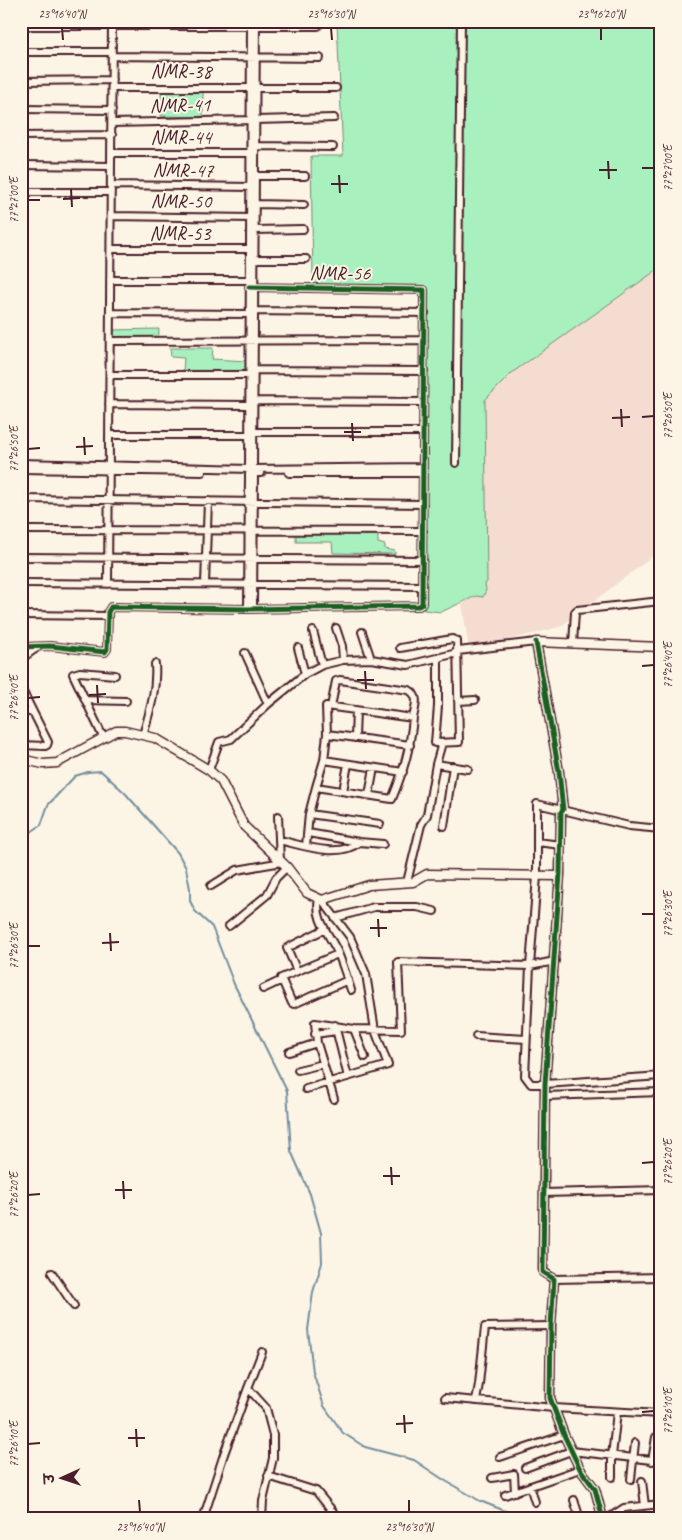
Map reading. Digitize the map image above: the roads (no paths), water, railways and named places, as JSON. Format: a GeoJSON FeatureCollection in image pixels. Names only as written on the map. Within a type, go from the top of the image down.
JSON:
{"type":"FeatureCollection","features":[{"type":"Feature","properties":{"kind":"street"},"geometry":{"type":"LineString","coordinates":[[456,463],[460,21]]}},
{"type":"Feature","properties":{"kind":"street"},"geometry":{"type":"LineString","coordinates":[[108,584],[112,24]]}},
{"type":"Feature","properties":{"kind":"street"},"geometry":{"type":"LineString","coordinates":[[21,26],[112,24],[318,26]]}},
{"type":"Feature","properties":{"kind":"street"},"geometry":{"type":"LineString","coordinates":[[251,284],[255,230],[252,218],[255,204],[252,187],[255,176],[253,120],[254,24]]}},
{"type":"Feature","properties":{"kind":"street"},"geometry":{"type":"LineString","coordinates":[[21,52],[320,58]]}},
{"type":"Feature","properties":{"kind":"street"},"geometry":{"type":"LineString","coordinates":[[21,81],[112,80]]}},
{"type":"Feature","properties":{"kind":"street","name":"NMR-38"},"geometry":{"type":"LineString","coordinates":[[112,88],[336,88]]}},
{"type":"Feature","properties":{"kind":"street"},"geometry":{"type":"LineString","coordinates":[[21,109],[112,110]]}},
{"type":"Feature","properties":{"kind":"street","name":"NMR-41"},"geometry":{"type":"LineString","coordinates":[[112,123],[334,118]]}},
{"type":"Feature","properties":{"kind":"street"},"geometry":{"type":"LineString","coordinates":[[250,609],[252,313],[250,249],[252,187],[250,153],[253,120]]}},
{"type":"Feature","properties":{"kind":"street"},"geometry":{"type":"LineString","coordinates":[[21,136],[112,135]]}},
{"type":"Feature","properties":{"kind":"street"},"geometry":{"type":"LineString","coordinates":[[255,146],[333,147]]}},
{"type":"Feature","properties":{"kind":"street","name":"NMR-44"},"geometry":{"type":"LineString","coordinates":[[111,153],[250,153]]}},
{"type":"Feature","properties":{"kind":"street"},"geometry":{"type":"LineString","coordinates":[[21,166],[111,166]]}},
{"type":"Feature","properties":{"kind":"street"},"geometry":{"type":"LineString","coordinates":[[255,176],[305,176]]}},
{"type":"Feature","properties":{"kind":"street","name":"NMR-47"},"geometry":{"type":"LineString","coordinates":[[21,192],[111,188],[252,187]]}},
{"type":"Feature","properties":{"kind":"street"},"geometry":{"type":"LineString","coordinates":[[255,204],[304,205]]}},
{"type":"Feature","properties":{"kind":"street","name":"NMR-50"},"geometry":{"type":"LineString","coordinates":[[111,216],[252,218]]}},
{"type":"Feature","properties":{"kind":"street"},"geometry":{"type":"LineString","coordinates":[[255,230],[303,229]]}},
{"type":"Feature","properties":{"kind":"street","name":"NMR-53"},"geometry":{"type":"LineString","coordinates":[[111,249],[250,249]]}},
{"type":"Feature","properties":{"kind":"street"},"geometry":{"type":"LineString","coordinates":[[254,259],[306,258]]}},
{"type":"Feature","properties":{"kind":"street","name":"NMR-56"},"geometry":{"type":"LineString","coordinates":[[110,280],[424,290],[425,313]]}},
{"type":"Feature","properties":{"kind":"street"},"geometry":{"type":"LineString","coordinates":[[21,647],[38,646],[105,652],[107,649],[107,616],[108,609],[111,607],[250,609],[419,606],[423,601],[422,504],[425,313],[110,313]]}},
{"type":"Feature","properties":{"kind":"street"},"geometry":{"type":"LineString","coordinates":[[110,341],[424,340]]}},
{"type":"Feature","properties":{"kind":"street"},"geometry":{"type":"LineString","coordinates":[[110,375],[424,371]]}},
{"type":"Feature","properties":{"kind":"street"},"geometry":{"type":"LineString","coordinates":[[110,404],[423,402]]}},
{"type":"Feature","properties":{"kind":"street"},"geometry":{"type":"LineString","coordinates":[[109,435],[423,432]]}},
{"type":"Feature","properties":{"kind":"street"},"geometry":{"type":"LineString","coordinates":[[21,463],[110,468]]}},
{"type":"Feature","properties":{"kind":"street"},"geometry":{"type":"LineString","coordinates":[[21,469],[423,470]]}},
{"type":"Feature","properties":{"kind":"street"},"geometry":{"type":"LineString","coordinates":[[21,499],[422,504]]}},
{"type":"Feature","properties":{"kind":"street"},"geometry":{"type":"LineString","coordinates":[[205,584],[208,501]]}},
{"type":"Feature","properties":{"kind":"street"},"geometry":{"type":"LineString","coordinates":[[21,530],[423,531]]}},
{"type":"Feature","properties":{"kind":"street"},"geometry":{"type":"LineString","coordinates":[[21,556],[423,560]]}},
{"type":"Feature","properties":{"kind":"street"},"geometry":{"type":"LineString","coordinates":[[21,583],[422,586]]}},
{"type":"Feature","properties":{"kind":"street"},"geometry":{"type":"LineString","coordinates":[[573,644],[575,612],[577,610],[661,602]]}},
{"type":"Feature","properties":{"kind":"street"},"geometry":{"type":"LineString","coordinates":[[21,615],[107,616]]}},
{"type":"Feature","properties":{"kind":"street"},"geometry":{"type":"LineString","coordinates":[[336,628],[342,646],[343,660]]}},
{"type":"Feature","properties":{"kind":"street"},"geometry":{"type":"LineString","coordinates":[[313,631],[322,665]]}},
{"type":"Feature","properties":{"kind":"street"},"geometry":{"type":"LineString","coordinates":[[362,632],[372,659]]}},
{"type":"Feature","properties":{"kind":"street"},"geometry":{"type":"LineString","coordinates":[[400,648],[452,639],[457,641],[459,742],[435,743],[438,706],[438,657]]}},
{"type":"Feature","properties":{"kind":"street"},"geometry":{"type":"LineString","coordinates":[[536,642],[559,772],[563,810],[555,961],[545,1084],[543,1272],[554,1279],[661,1277]]}},
{"type":"Feature","properties":{"kind":"street"},"geometry":{"type":"LineString","coordinates":[[209,770],[218,742],[231,739],[268,704],[305,674],[322,665],[343,660],[372,659],[408,665],[453,654],[458,651],[536,642],[661,647]]}},
{"type":"Feature","properties":{"kind":"street"},"geometry":{"type":"LineString","coordinates":[[21,660],[38,646]]}},
{"type":"Feature","properties":{"kind":"street"},"geometry":{"type":"LineString","coordinates":[[298,648],[305,674]]}},
{"type":"Feature","properties":{"kind":"street"},"geometry":{"type":"LineString","coordinates":[[245,653],[268,704]]}},
{"type":"Feature","properties":{"kind":"street"},"geometry":{"type":"LineString","coordinates":[[143,735],[154,695],[155,664]]}},
{"type":"Feature","properties":{"kind":"street"},"geometry":{"type":"LineString","coordinates":[[103,738],[73,674],[80,672],[115,675]]}},
{"type":"Feature","properties":{"kind":"street"},"geometry":{"type":"LineString","coordinates":[[316,787],[392,799],[403,772],[410,745],[416,698],[414,693],[409,690],[340,680],[336,681],[334,685],[331,707]]}},
{"type":"Feature","properties":{"kind":"street"},"geometry":{"type":"LineString","coordinates":[[21,688],[48,742],[48,745],[21,745]]}},
{"type":"Feature","properties":{"kind":"street"},"geometry":{"type":"LineString","coordinates":[[85,700],[126,702]]}},
{"type":"Feature","properties":{"kind":"street"},"geometry":{"type":"LineString","coordinates":[[458,701],[475,700]]}},
{"type":"Feature","properties":{"kind":"street"},"geometry":{"type":"LineString","coordinates":[[306,846],[309,814],[324,760],[327,734],[326,706],[413,718]]}},
{"type":"Feature","properties":{"kind":"street"},"geometry":{"type":"LineString","coordinates":[[355,738],[356,710]]}},
{"type":"Feature","properties":{"kind":"street"},"geometry":{"type":"LineString","coordinates":[[21,712],[33,712]]}},
{"type":"Feature","properties":{"kind":"street"},"geometry":{"type":"LineString","coordinates":[[21,759],[43,764],[57,763],[116,731],[155,738],[209,770],[221,781],[244,826],[283,863],[308,893],[321,900],[350,937],[366,974],[375,1030],[388,1065],[306,1089]]}},
{"type":"Feature","properties":{"kind":"street"},"geometry":{"type":"LineString","coordinates":[[327,734],[410,745]]}},
{"type":"Feature","properties":{"kind":"street"},"geometry":{"type":"LineString","coordinates":[[407,882],[421,825],[427,815],[436,764],[442,743]]}},
{"type":"Feature","properties":{"kind":"street"},"geometry":{"type":"LineString","coordinates":[[324,760],[403,772]]}},
{"type":"Feature","properties":{"kind":"street"},"geometry":{"type":"LineString","coordinates":[[343,791],[348,764]]}},
{"type":"Feature","properties":{"kind":"street"},"geometry":{"type":"LineString","coordinates":[[436,764],[468,769]]}},
{"type":"Feature","properties":{"kind":"street"},"geometry":{"type":"LineString","coordinates":[[444,826],[453,766]]}},
{"type":"Feature","properties":{"kind":"street"},"geometry":{"type":"LineString","coordinates":[[369,795],[374,768]]}},
{"type":"Feature","properties":{"kind":"street"},"geometry":{"type":"LineString","coordinates":[[661,829],[628,826],[538,804],[537,876],[530,966],[525,1076],[531,1084],[661,1076]]}},
{"type":"Feature","properties":{"kind":"street"},"geometry":{"type":"LineString","coordinates":[[309,814],[380,824]]}},
{"type":"Feature","properties":{"kind":"street"},"geometry":{"type":"LineString","coordinates":[[229,926],[267,895],[283,863],[279,840],[278,816]]}},
{"type":"Feature","properties":{"kind":"street"},"geometry":{"type":"LineString","coordinates":[[308,833],[359,842],[383,844]]}},
{"type":"Feature","properties":{"kind":"street"},"geometry":{"type":"LineString","coordinates":[[279,840],[333,851],[354,846],[359,842]]}},
{"type":"Feature","properties":{"kind":"street"},"geometry":{"type":"LineString","coordinates":[[537,842],[561,845]]}},
{"type":"Feature","properties":{"kind":"street"},"geometry":{"type":"LineString","coordinates":[[211,886],[237,870],[283,863]]}},
{"type":"Feature","properties":{"kind":"street"},"geometry":{"type":"LineString","coordinates":[[351,990],[338,954],[319,917],[318,906],[321,900],[369,885],[413,882],[427,874],[559,876]]}},
{"type":"Feature","properties":{"kind":"street"},"geometry":{"type":"LineString","coordinates":[[335,918],[374,907],[417,907],[434,911]]}},
{"type":"Feature","properties":{"kind":"street"},"geometry":{"type":"LineString","coordinates":[[297,972],[287,948],[325,929]]}},
{"type":"Feature","properties":{"kind":"street"},"geometry":{"type":"LineString","coordinates":[[263,989],[282,980],[281,978],[338,954]]}},
{"type":"Feature","properties":{"kind":"street"},"geometry":{"type":"LineString","coordinates":[[334,1099],[317,1043],[315,1023],[336,1028],[401,1030],[398,962],[530,966],[555,961]]}},
{"type":"Feature","properties":{"kind":"street"},"geometry":{"type":"LineString","coordinates":[[282,980],[294,1004],[348,980]]}},
{"type":"Feature","properties":{"kind":"street"},"geometry":{"type":"LineString","coordinates":[[336,1028],[348,1077]]}},
{"type":"Feature","properties":{"kind":"street"},"geometry":{"type":"LineString","coordinates":[[315,1034],[336,1028]]}},
{"type":"Feature","properties":{"kind":"street"},"geometry":{"type":"LineString","coordinates":[[354,1028],[365,1058]]}},
{"type":"Feature","properties":{"kind":"street"},"geometry":{"type":"LineString","coordinates":[[476,1036],[526,1039]]}},
{"type":"Feature","properties":{"kind":"street"},"geometry":{"type":"LineString","coordinates":[[289,1052],[317,1043]]}},
{"type":"Feature","properties":{"kind":"street"},"geometry":{"type":"LineString","coordinates":[[298,1070],[323,1064]]}},
{"type":"Feature","properties":{"kind":"street"},"geometry":{"type":"LineString","coordinates":[[545,1096],[661,1092]]}},
{"type":"Feature","properties":{"kind":"street"},"geometry":{"type":"LineString","coordinates":[[544,1193],[661,1190]]}},
{"type":"Feature","properties":{"kind":"street"},"geometry":{"type":"LineString","coordinates":[[52,1272],[74,1306]]}},
{"type":"Feature","properties":{"kind":"street"},"geometry":{"type":"LineString","coordinates":[[554,1279],[550,1398],[571,1451],[580,1469],[595,1489],[604,1518]]}},
{"type":"Feature","properties":{"kind":"street"},"geometry":{"type":"LineString","coordinates":[[476,1401],[485,1327],[551,1326]]}},
{"type":"Feature","properties":{"kind":"street"},"geometry":{"type":"LineString","coordinates":[[203,1519],[224,1454],[262,1352]]}},
{"type":"Feature","properties":{"kind":"street"},"geometry":{"type":"LineString","coordinates":[[248,1388],[266,1408],[273,1435],[273,1458],[263,1501],[262,1519]]}},
{"type":"Feature","properties":{"kind":"street"},"geometry":{"type":"LineString","coordinates":[[445,1398],[554,1408],[661,1414]]}},
{"type":"Feature","properties":{"kind":"street"},"geometry":{"type":"LineString","coordinates":[[612,1478],[616,1412]]}},
{"type":"Feature","properties":{"kind":"street"},"geometry":{"type":"LineString","coordinates":[[500,1456],[564,1434]]}},
{"type":"Feature","properties":{"kind":"street"},"geometry":{"type":"LineString","coordinates":[[652,1461],[656,1437]]}},
{"type":"Feature","properties":{"kind":"street"},"geometry":{"type":"LineString","coordinates":[[631,1479],[635,1443]]}},
{"type":"Feature","properties":{"kind":"street"},"geometry":{"type":"LineString","coordinates":[[525,1468],[571,1451],[661,1461]]}},
{"type":"Feature","properties":{"kind":"street"},"geometry":{"type":"LineString","coordinates":[[505,1495],[580,1469]]}},
{"type":"Feature","properties":{"kind":"street"},"geometry":{"type":"LineString","coordinates":[[492,1478],[514,1474],[515,1492]]}},
{"type":"Feature","properties":{"kind":"street"},"geometry":{"type":"LineString","coordinates":[[268,1476],[316,1491],[339,1519]]}},
{"type":"Feature","properties":{"kind":"street"},"geometry":{"type":"LineString","coordinates":[[642,1481],[645,1506]]}},
{"type":"Feature","properties":{"kind":"street"},"geometry":{"type":"LineString","coordinates":[[530,1486],[535,1502]]}},
{"type":"Feature","properties":{"kind":"street"},"geometry":{"type":"LineString","coordinates":[[574,1500],[580,1519]]}},
{"type":"Feature","properties":{"kind":"street"},"geometry":{"type":"LineString","coordinates":[[592,1519],[604,1518],[624,1508],[661,1504]]}},
{"type":"Feature","properties":{"kind":"waterway"},"geometry":{"type":"LineString","coordinates":[[21,839],[41,825],[48,805],[75,776],[101,771],[125,793],[178,853],[186,868],[190,901],[195,911],[212,927],[234,984],[287,1091],[291,1151],[310,1194],[321,1233],[322,1263],[313,1292],[308,1330],[313,1372],[324,1406],[343,1433],[365,1447],[414,1460],[480,1501],[513,1514],[517,1519]]}}]}
